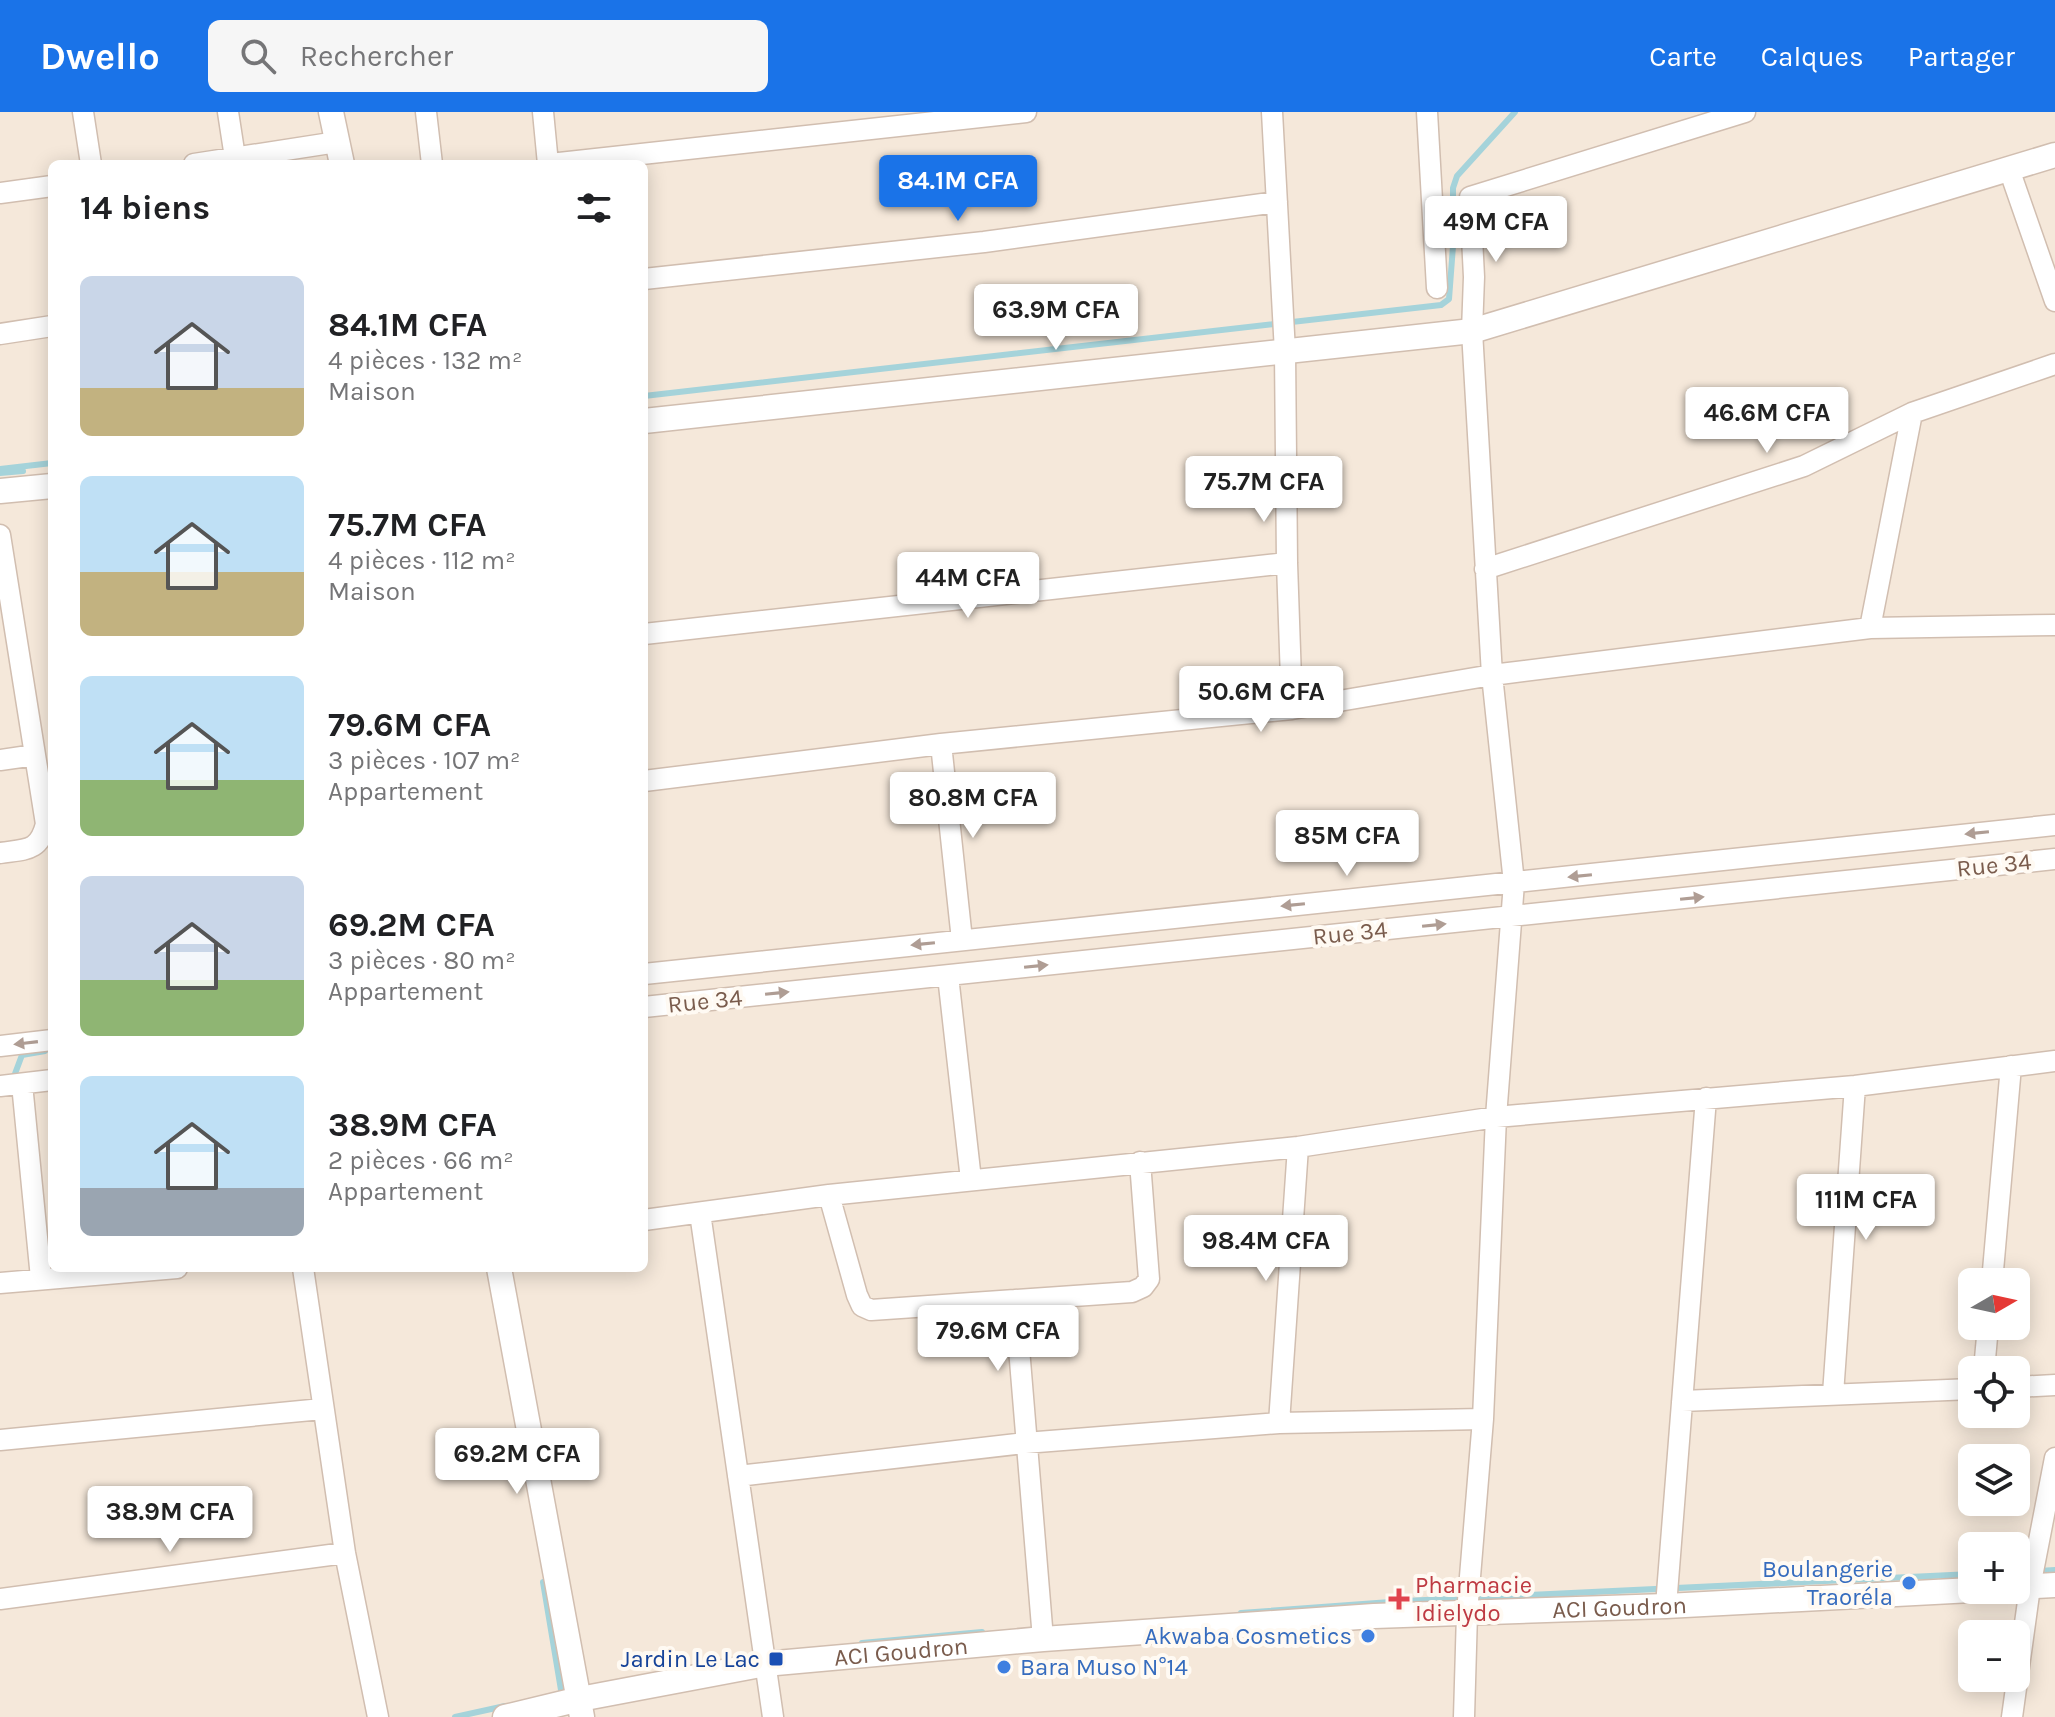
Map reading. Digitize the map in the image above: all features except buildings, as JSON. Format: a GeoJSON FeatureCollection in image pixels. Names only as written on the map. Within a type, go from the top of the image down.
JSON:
{"type":"FeatureCollection","features":[{"type":"Feature","properties":{"kind":"street"},"geometry":{"type":"LineString","coordinates":[[83,112],[90,160]]}},
{"type":"Feature","properties":{"kind":"street"},"geometry":{"type":"LineString","coordinates":[[228,112],[235,160]]}},
{"type":"Feature","properties":{"kind":"street"},"geometry":{"type":"LineString","coordinates":[[248,160],[340,153],[331,112]]}},
{"type":"Feature","properties":{"kind":"street"},"geometry":{"type":"LineString","coordinates":[[426,112],[432,160]]}},
{"type":"Feature","properties":{"kind":"street"},"geometry":{"type":"LineString","coordinates":[[543,112],[549,160]]}},
{"type":"Feature","properties":{"kind":"street"},"geometry":{"type":"LineString","coordinates":[[579,160],[874,120],[1026,112]]}},
{"type":"Feature","properties":{"kind":"street"},"geometry":{"type":"LineString","coordinates":[[1272,112],[1285,344],[1292,709]]}},
{"type":"Feature","properties":{"kind":"street"},"geometry":{"type":"LineString","coordinates":[[1427,112],[1437,288]]}},
{"type":"Feature","properties":{"kind":"street"},"geometry":{"type":"LineString","coordinates":[[1464,1717],[1467,1613],[1483,1419],[1496,1117],[1514,883],[1492,675],[1485,569],[1472,331],[1474,277],[1470,197],[1745,112]]}},
{"type":"Feature","properties":{"kind":"street"},"geometry":{"type":"LineString","coordinates":[[648,421],[1285,344],[1472,331],[2055,155]]}},
{"type":"Feature","properties":{"kind":"street"},"geometry":{"type":"LineString","coordinates":[[2009,169],[2055,301]]}},
{"type":"Feature","properties":{"kind":"street"},"geometry":{"type":"LineString","coordinates":[[0,193],[48,187]]}},
{"type":"Feature","properties":{"kind":"street"},"geometry":{"type":"LineString","coordinates":[[648,279],[984,242],[1277,202]]}},
{"type":"Feature","properties":{"kind":"street"},"geometry":{"type":"LineString","coordinates":[[0,334],[48,327]]}},
{"type":"Feature","properties":{"kind":"street"},"geometry":{"type":"LineString","coordinates":[[1485,569],[1804,466],[1912,413],[2055,364]]}},
{"type":"Feature","properties":{"kind":"street"},"geometry":{"type":"LineString","coordinates":[[1870,628],[1912,413]]}},
{"type":"Feature","properties":{"kind":"street"},"geometry":{"type":"LineString","coordinates":[[0,491],[48,486]]}},
{"type":"Feature","properties":{"kind":"street"},"geometry":{"type":"LineString","coordinates":[[0,535],[46,824],[42,839],[32,848],[0,853]]}},
{"type":"Feature","properties":{"kind":"street"},"geometry":{"type":"LineString","coordinates":[[648,634],[1287,563]]}},
{"type":"Feature","properties":{"kind":"street"},"geometry":{"type":"LineString","coordinates":[[648,781],[941,744],[1292,709],[1492,675],[1870,628],[2055,625]]}},
{"type":"Feature","properties":{"kind":"street"},"geometry":{"type":"LineString","coordinates":[[941,744],[962,940]]}},
{"type":"Feature","properties":{"kind":"street"},"geometry":{"type":"LineString","coordinates":[[0,760],[35,755]]}},
{"type":"Feature","properties":{"kind":"street","name":"Rue 34"},"geometry":{"type":"LineString","coordinates":[[648,974],[2055,825]]}},
{"type":"Feature","properties":{"kind":"street","name":"Rue 34"},"geometry":{"type":"LineString","coordinates":[[648,1007],[2055,859]]}},
{"type":"Feature","properties":{"kind":"street"},"geometry":{"type":"LineString","coordinates":[[948,976],[971,1180]]}},
{"type":"Feature","properties":{"kind":"street"},"geometry":{"type":"LineString","coordinates":[[0,1046],[48,1040]]}},
{"type":"Feature","properties":{"kind":"street"},"geometry":{"type":"LineString","coordinates":[[648,1220],[829,1195],[1298,1147],[1496,1117],[1855,1086],[2055,1061]]}},
{"type":"Feature","properties":{"kind":"street"},"geometry":{"type":"LineString","coordinates":[[1993,1268],[2011,1066]]}},
{"type":"Feature","properties":{"kind":"street"},"geometry":{"type":"LineString","coordinates":[[0,1086],[48,1081]]}},
{"type":"Feature","properties":{"kind":"street"},"geometry":{"type":"LineString","coordinates":[[22,1084],[41,1278]]}},
{"type":"Feature","properties":{"kind":"street"},"geometry":{"type":"LineString","coordinates":[[1833,1394],[1855,1086]]}},
{"type":"Feature","properties":{"kind":"street"},"geometry":{"type":"LineString","coordinates":[[1666,1606],[1706,1098]]}},
{"type":"Feature","properties":{"kind":"street"},"geometry":{"type":"LineString","coordinates":[[1279,1423],[1298,1147]]}},
{"type":"Feature","properties":{"kind":"street"},"geometry":{"type":"LineString","coordinates":[[829,1195],[857,1295],[862,1306],[871,1310],[1132,1292],[1143,1287],[1149,1279],[1140,1162]]}},
{"type":"Feature","properties":{"kind":"street"},"geometry":{"type":"LineString","coordinates":[[700,1213],[773,1717]]}},
{"type":"Feature","properties":{"kind":"street"},"geometry":{"type":"LineString","coordinates":[[0,1283],[123,1272]]}},
{"type":"Feature","properties":{"kind":"street"},"geometry":{"type":"LineString","coordinates":[[304,1272],[345,1553],[378,1717]]}},
{"type":"Feature","properties":{"kind":"street"},"geometry":{"type":"LineString","coordinates":[[500,1272],[581,1708]]}},
{"type":"Feature","properties":{"kind":"street"},"geometry":{"type":"LineString","coordinates":[[1015,1300],[1043,1639]]}},
{"type":"Feature","properties":{"kind":"street"},"geometry":{"type":"LineString","coordinates":[[2030,1386],[2055,1385]]}},
{"type":"Feature","properties":{"kind":"street"},"geometry":{"type":"LineString","coordinates":[[1682,1401],[1958,1390]]}},
{"type":"Feature","properties":{"kind":"street"},"geometry":{"type":"LineString","coordinates":[[0,1440],[322,1409]]}},
{"type":"Feature","properties":{"kind":"street"},"geometry":{"type":"LineString","coordinates":[[738,1476],[1025,1443],[1279,1423],[1483,1419]]}},
{"type":"Feature","properties":{"kind":"street"},"geometry":{"type":"LineString","coordinates":[[2030,1559],[2055,1458]]}},
{"type":"Feature","properties":{"kind":"street"},"geometry":{"type":"LineString","coordinates":[[0,1599],[345,1553]]}},
{"type":"Feature","properties":{"kind":"street"},"geometry":{"type":"LineString","coordinates":[[2030,1587],[2055,1585]]}},
{"type":"Feature","properties":{"kind":"street","name":"ACI Goudron"},"geometry":{"type":"LineString","coordinates":[[505,1717],[581,1708],[765,1664],[1043,1639],[1467,1613],[1958,1591]]}},
{"type":"Feature","properties":{"kind":"street"},"geometry":{"type":"LineString","coordinates":[[2012,1717],[2022,1604]]}},
{"type":"Feature","properties":{"kind":"shaded area"},"geometry":{"type":"Polygon","coordinates":[[[0,112],[2055,112],[2055,1717],[0,1717],[0,112]]]}},
{"type":"Feature","properties":{"kind":"waterway"},"geometry":{"type":"LineString","coordinates":[[648,396],[1441,305],[1449,299],[1453,188],[1457,176],[1515,112]]}},
{"type":"Feature","properties":{"kind":"waterway"},"geometry":{"type":"LineString","coordinates":[[0,469],[48,463]]}},
{"type":"Feature","properties":{"kind":"waterway"},"geometry":{"type":"LineString","coordinates":[[0,473],[23,471]]}},
{"type":"Feature","properties":{"kind":"waterway"},"geometry":{"type":"LineString","coordinates":[[13,1079],[22,1055],[45,1051]]}},
{"type":"Feature","properties":{"kind":"waterway"},"geometry":{"type":"LineString","coordinates":[[2039,1571],[2055,1570]]}},
{"type":"Feature","properties":{"kind":"waterway"},"geometry":{"type":"LineString","coordinates":[[1241,1613],[1404,1601],[1958,1575]]}},
{"type":"Feature","properties":{"kind":"waterway"},"geometry":{"type":"LineString","coordinates":[[543,1582],[562,1696]]}},
{"type":"Feature","properties":{"kind":"waterway"},"geometry":{"type":"LineString","coordinates":[[862,1643],[982,1632]]}},
{"type":"Feature","properties":{"kind":"waterway"},"geometry":{"type":"LineString","coordinates":[[455,1717],[505,1706]]}},
{"type":"Feature","properties":{"kind":"place","name":"Boulangerie Traoréla"},"geometry":{"type":"Point","coordinates":[1909,1583]}},
{"type":"Feature","properties":{"kind":"place","name":"Pharmacie Idielydo"},"geometry":{"type":"Point","coordinates":[1399,1599]}},
{"type":"Feature","properties":{"kind":"place","name":"Akwaba Cosmetics"},"geometry":{"type":"Point","coordinates":[1368,1636]}},
{"type":"Feature","properties":{"kind":"place","name":"Jardin Le Lac"},"geometry":{"type":"Point","coordinates":[776,1659]}},
{"type":"Feature","properties":{"kind":"place","name":"Bara Muso N°14"},"geometry":{"type":"Point","coordinates":[1004,1667]}}]}
